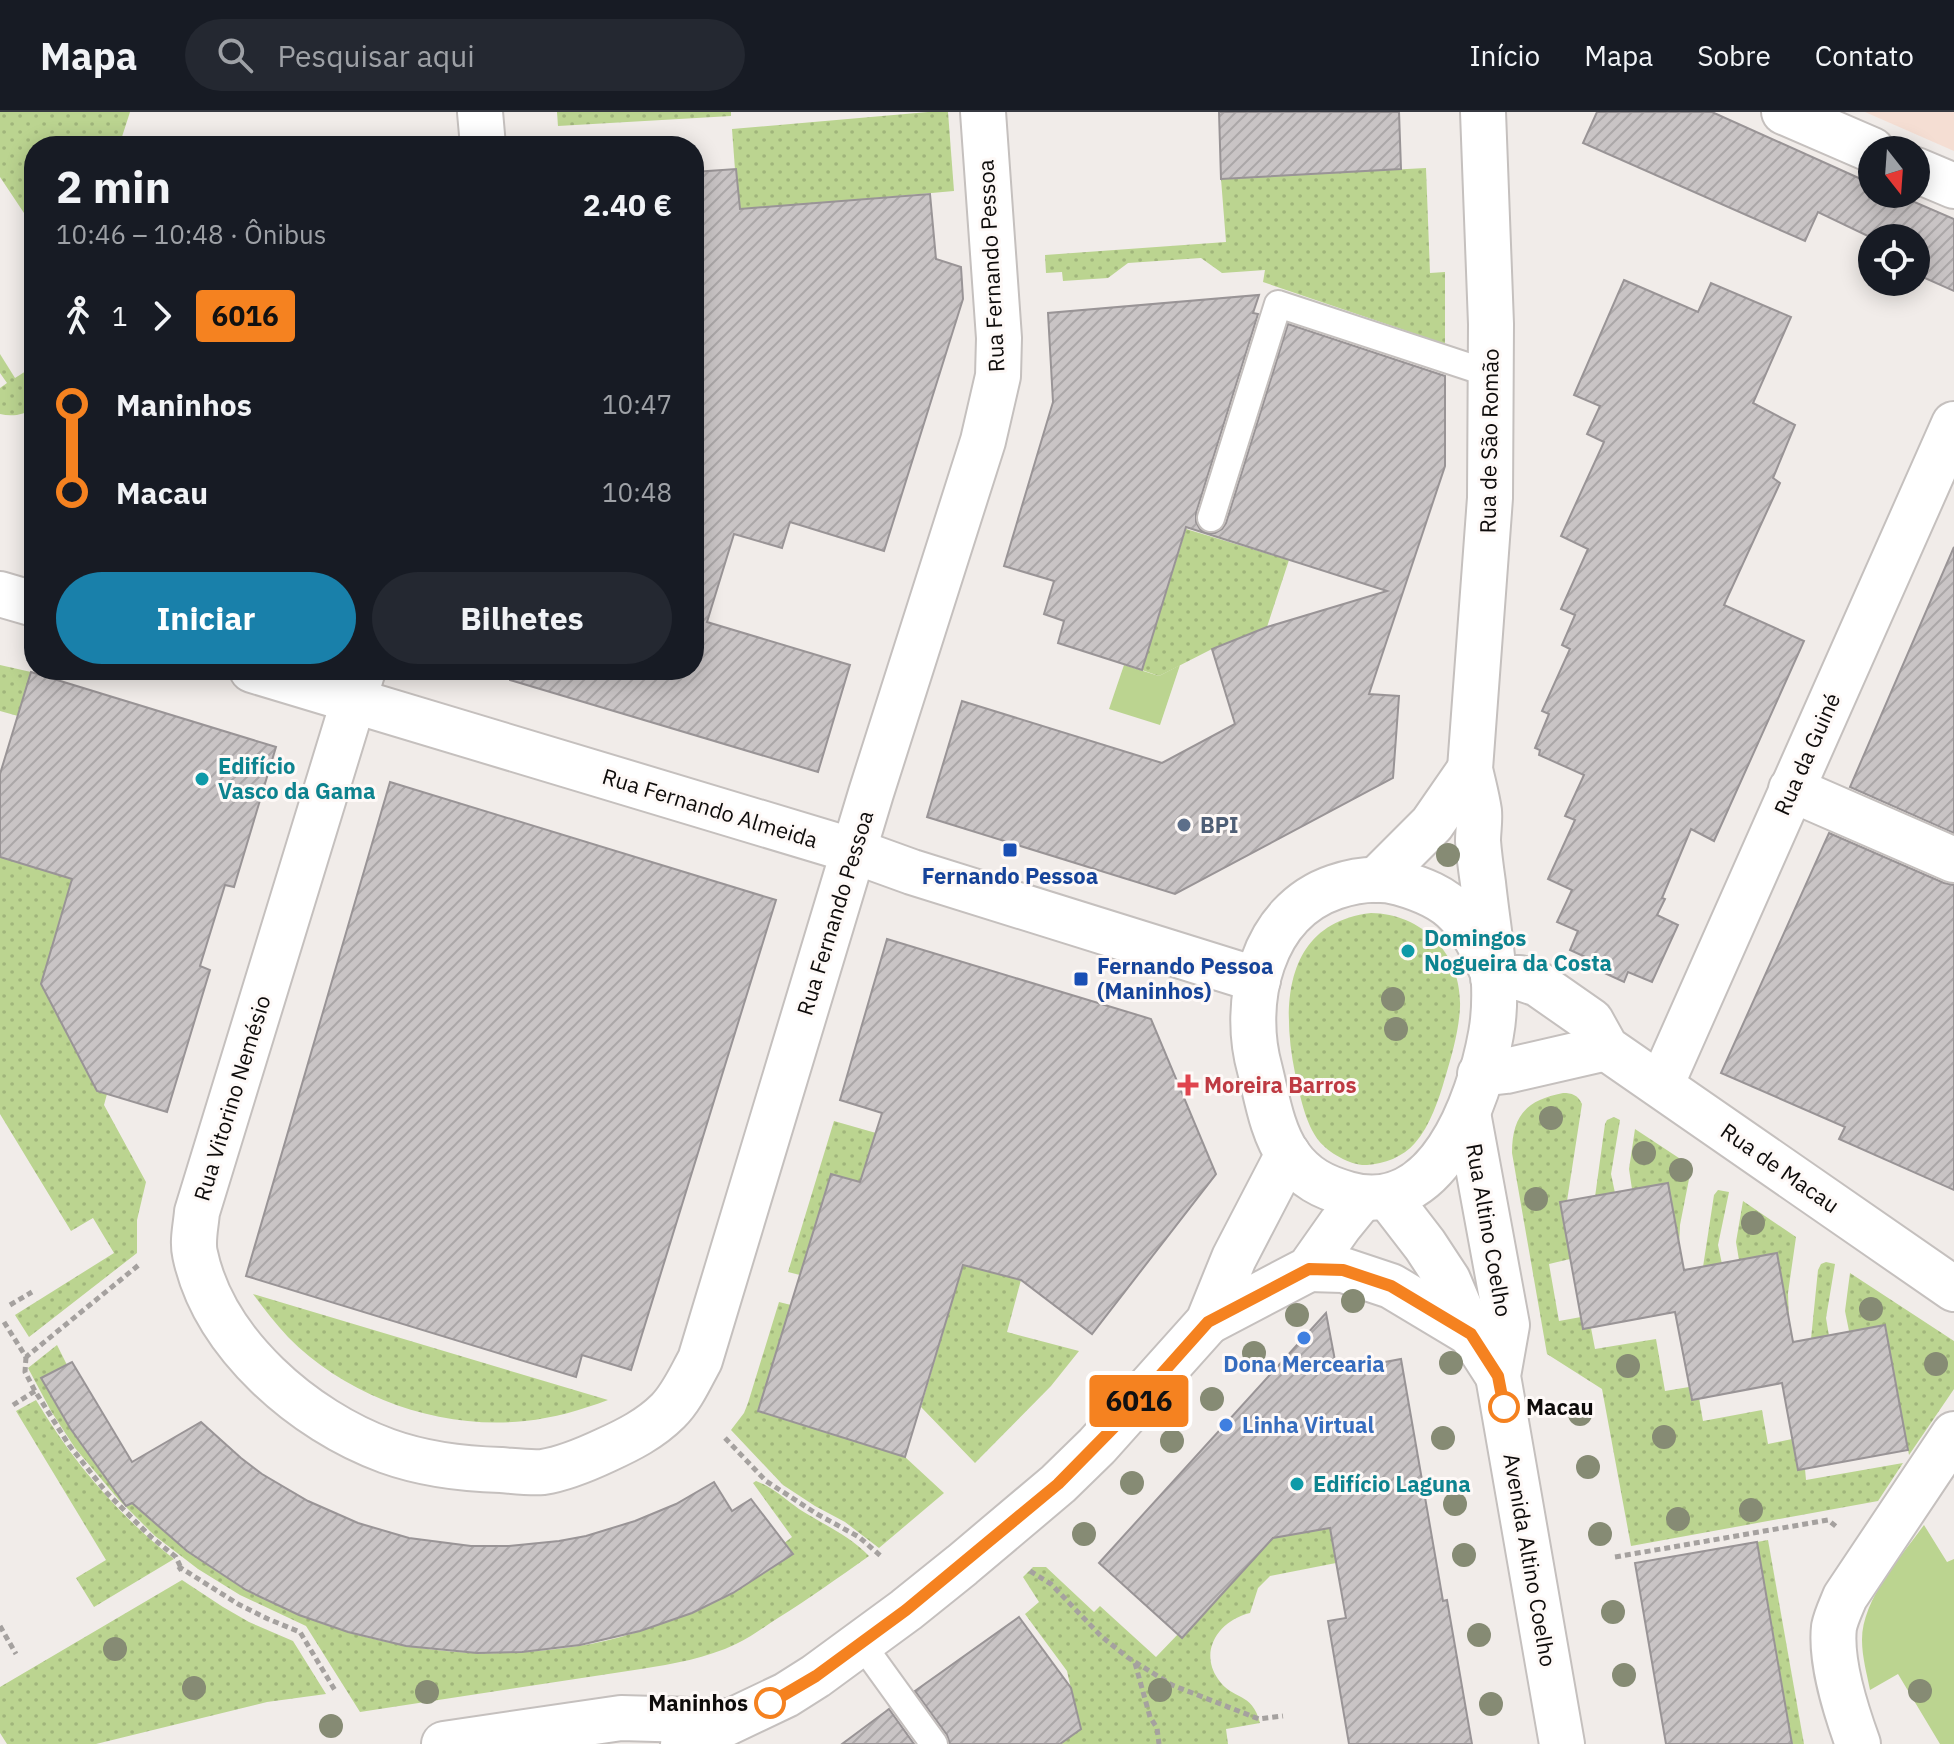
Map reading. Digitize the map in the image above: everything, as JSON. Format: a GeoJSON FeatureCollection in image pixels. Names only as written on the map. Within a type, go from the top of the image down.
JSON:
{"type":"FeatureCollection","features":[{"type":"Feature","properties":{"kind":"street"},"geometry":{"type":"LineString","coordinates":[[480,112],[482,136]]}},
{"type":"Feature","properties":{"kind":"street","name":"Rua Fernando Pessoa"},"geometry":{"type":"LineString","coordinates":[[387,1451],[469,1469],[543,1472],[632,1439],[667,1412],[683,1393],[700,1360],[854,851],[983,441],[998,376],[999,338],[983,112]]}},
{"type":"Feature","properties":{"kind":"street","name":"Rua de São Romão"},"geometry":{"type":"LineString","coordinates":[[1208,1322],[1309,1269],[1340,1225],[1375,1198],[1412,1186],[1426,1176],[1450,1148],[1474,1094],[1491,1034],[1494,1002],[1492,974],[1478,841],[1479,812],[1470,769],[1490,498],[1491,324],[1483,112]]}},
{"type":"Feature","properties":{"kind":"street"},"geometry":{"type":"LineString","coordinates":[[1784,112],[1858,144]]}},
{"type":"Feature","properties":{"kind":"street"},"geometry":{"type":"LineString","coordinates":[[1930,176],[1954,186]]}},
{"type":"Feature","properties":{"kind":"street","name":"Rua da Guiné"},"geometry":{"type":"LineString","coordinates":[[1661,1085],[1954,424]]}},
{"type":"Feature","properties":{"kind":"street"},"geometry":{"type":"LineString","coordinates":[[0,594],[24,601]]}},
{"type":"Feature","properties":{"kind":"street","name":"Rua Fernando Almeida"},"geometry":{"type":"LineString","coordinates":[[323,680],[358,685],[912,872],[1258,980]]}},
{"type":"Feature","properties":{"kind":"street","name":"Rua Vitorino Nemésio"},"geometry":{"type":"LineString","coordinates":[[358,685],[197,1212],[194,1251],[204,1284],[224,1323],[250,1357],[293,1399],[329,1424],[387,1451]]}},
{"type":"Feature","properties":{"kind":"street"},"geometry":{"type":"LineString","coordinates":[[1376,880],[1432,824],[1470,769]]}},
{"type":"Feature","properties":{"kind":"street"},"geometry":{"type":"LineString","coordinates":[[1791,789],[1954,860]]}},
{"type":"Feature","properties":{"kind":"street","name":"Rua de São Romão"},"geometry":{"type":"LineString","coordinates":[[1375,1198],[1326,1188],[1302,1172],[1288,1154],[1275,1127],[1258,1065],[1252,1014],[1268,948],[1295,911],[1321,892],[1349,882],[1392,881],[1426,891],[1457,912],[1477,939],[1492,974]]}},
{"type":"Feature","properties":{"kind":"street","name":"Rua de Macau"},"geometry":{"type":"LineString","coordinates":[[1492,974],[1538,984],[1591,1021],[1606,1048],[1954,1289]]}},
{"type":"Feature","properties":{"kind":"street"},"geometry":{"type":"LineString","coordinates":[[1474,1094],[1506,1071],[1606,1048]]}},
{"type":"Feature","properties":{"kind":"street","name":"Rua Altino Coelho"},"geometry":{"type":"LineString","coordinates":[[1474,1094],[1507,1325],[1498,1376]]}},
{"type":"Feature","properties":{"kind":"street","name":"Rua de São Romão"},"geometry":{"type":"LineString","coordinates":[[683,1744],[737,1733],[940,1583],[1058,1484],[1107,1435],[1208,1322],[1234,1258],[1288,1154]]}},
{"type":"Feature","properties":{"kind":"street","name":"Rua Altino Coelho"},"geometry":{"type":"LineString","coordinates":[[1375,1198],[1425,1245],[1448,1280],[1471,1334],[1498,1376]]}},
{"type":"Feature","properties":{"kind":"street"},"geometry":{"type":"LineString","coordinates":[[1309,1269],[1343,1270],[1391,1286],[1471,1334]]}},
{"type":"Feature","properties":{"kind":"street","name":"Avenida Altino Coelho"},"geometry":{"type":"LineString","coordinates":[[1498,1376],[1562,1744]]}},
{"type":"Feature","properties":{"kind":"street"},"geometry":{"type":"LineString","coordinates":[[1858,1744],[1847,1712],[1834,1651],[1834,1625],[1845,1597],[1954,1434]]}},
{"type":"Feature","properties":{"kind":"street"},"geometry":{"type":"LineString","coordinates":[[444,1744],[621,1718],[737,1733]]}},
{"type":"Feature","properties":{"kind":"lane"},"geometry":{"type":"LineString","coordinates":[[1211,518],[1278,304],[1491,374]]}},
{"type":"Feature","properties":{"kind":"lane"},"geometry":{"type":"LineString","coordinates":[[861,1643],[934,1744]]}},
{"type":"Feature","properties":{"kind":"path"},"geometry":{"type":"LineString","coordinates":[[26,1357],[140,1264]]}},
{"type":"Feature","properties":{"kind":"path"},"geometry":{"type":"LineString","coordinates":[[10,1305],[32,1292]]}},
{"type":"Feature","properties":{"kind":"path"},"geometry":{"type":"LineString","coordinates":[[4,1322],[26,1357],[25,1372],[35,1391],[93,1477],[130,1516],[176,1557],[180,1569],[238,1604],[300,1632],[336,1692]]}},
{"type":"Feature","properties":{"kind":"path"},"geometry":{"type":"LineString","coordinates":[[13,1405],[35,1391]]}},
{"type":"Feature","properties":{"kind":"path"},"geometry":{"type":"LineString","coordinates":[[725,1438],[766,1481],[859,1537],[883,1558]]}},
{"type":"Feature","properties":{"kind":"path"},"geometry":{"type":"LineString","coordinates":[[1615,1557],[1828,1520],[1846,1534]]}},
{"type":"Feature","properties":{"kind":"path"},"geometry":{"type":"LineString","coordinates":[[1030,1571],[1051,1584],[1101,1636],[1134,1662],[1172,1685],[1259,1719],[1283,1716]]}},
{"type":"Feature","properties":{"kind":"path"},"geometry":{"type":"LineString","coordinates":[[0,1626],[16,1654]]}},
{"type":"Feature","properties":{"kind":"path"},"geometry":{"type":"LineString","coordinates":[[1134,1662],[1150,1717],[1157,1728],[1159,1744]]}},
{"type":"Feature","properties":{"kind":"shaded area"},"geometry":{"type":"Polygon","coordinates":[[[1865,112],[1954,112],[1954,151],[1930,140],[1930,136],[1920,136],[1865,112]]]}},
{"type":"Feature","properties":{"kind":"green space"},"geometry":{"type":"Polygon","coordinates":[[[0,112],[130,112],[122,136],[24,136],[24,213],[0,177],[0,112]]]}},
{"type":"Feature","properties":{"kind":"green space"},"geometry":{"type":"Polygon","coordinates":[[[557,112],[731,112],[731,116],[558,126],[557,112]]]}},
{"type":"Feature","properties":{"kind":"green space"},"geometry":{"type":"Polygon","coordinates":[[[948,112],[954,191],[738,210],[732,129],[948,112]]]}},
{"type":"Feature","properties":{"kind":"green space"},"geometry":{"type":"Polygon","coordinates":[[[1426,168],[1430,273],[1445,272],[1445,344],[1263,282],[1265,270],[1222,273],[1201,258],[1128,263],[1108,278],[1063,281],[1062,272],[1046,273],[1045,255],[1226,242],[1221,179],[1426,168]]]}},
{"type":"Feature","properties":{"kind":"green space"},"geometry":{"type":"Polygon","coordinates":[[[0,354],[15,378],[24,372],[24,412],[0,414],[0,388],[7,383],[0,373],[0,354]]]}},
{"type":"Feature","properties":{"kind":"green space"},"geometry":{"type":"Polygon","coordinates":[[[1186,529],[1289,560],[1267,627],[1212,649],[1159,676],[1142,670],[1186,529]]]}},
{"type":"Feature","properties":{"kind":"green space"},"geometry":{"type":"Polygon","coordinates":[[[0,665],[24,670],[24,680],[29,680],[18,716],[0,711],[0,665]]]}},
{"type":"Feature","properties":{"kind":"green space"},"geometry":{"type":"Polygon","coordinates":[[[1124,665],[1159,676],[1180,665],[1160,725],[1109,709],[1124,665]]]}},
{"type":"Feature","properties":{"kind":"green space"},"geometry":{"type":"Polygon","coordinates":[[[0,857],[72,879],[41,984],[97,1091],[107,1094],[104,1105],[146,1182],[137,1220],[137,1253],[29,1337],[15,1315],[114,1253],[93,1218],[71,1231],[0,1114],[0,857]]]}},
{"type":"Feature","properties":{"kind":"green space"},"geometry":{"type":"Polygon","coordinates":[[[1371,913],[1407,921],[1436,940],[1454,970],[1460,1007],[1450,1060],[1437,1103],[1425,1129],[1415,1143],[1399,1156],[1367,1165],[1347,1161],[1334,1154],[1314,1134],[1297,1082],[1289,1020],[1290,995],[1305,950],[1321,933],[1342,920],[1371,913]]]}},
{"type":"Feature","properties":{"kind":"green space"},"geometry":{"type":"Polygon","coordinates":[[[1563,1093],[1574,1095],[1582,1104],[1567,1201],[1570,1259],[1549,1264],[1559,1321],[1581,1317],[1583,1328],[1591,1328],[1595,1349],[1656,1339],[1665,1391],[1689,1387],[1691,1399],[1699,1398],[1703,1421],[1762,1410],[1768,1444],[1792,1439],[1798,1469],[1805,1469],[1806,1480],[1903,1463],[1878,1501],[1631,1546],[1602,1389],[1547,1354],[1512,1153],[1515,1129],[1524,1111],[1540,1100],[1563,1093]]]}},
{"type":"Feature","properties":{"kind":"green space"},"geometry":{"type":"Polygon","coordinates":[[[1614,1117],[1620,1120],[1611,1174],[1615,1193],[1595,1197],[1605,1124],[1614,1117]]]}},
{"type":"Feature","properties":{"kind":"green space"},"geometry":{"type":"Polygon","coordinates":[[[834,1121],[876,1133],[860,1182],[831,1174],[800,1275],[788,1272],[834,1121]]]}},
{"type":"Feature","properties":{"kind":"green space"},"geometry":{"type":"Polygon","coordinates":[[[1635,1129],[1688,1164],[1690,1174],[1679,1247],[1632,1189],[1629,1169],[1635,1129]]]}},
{"type":"Feature","properties":{"kind":"green space"},"geometry":{"type":"Polygon","coordinates":[[[1718,1190],[1729,1192],[1718,1245],[1722,1264],[1703,1267],[1714,1195],[1718,1190]]]}},
{"type":"Feature","properties":{"kind":"green space"},"geometry":{"type":"Polygon","coordinates":[[[1743,1201],[1796,1237],[1788,1293],[1789,1321],[1739,1260],[1736,1242],[1743,1201]]]}},
{"type":"Feature","properties":{"kind":"green space"},"geometry":{"type":"Polygon","coordinates":[[[1826,1262],[1835,1264],[1826,1318],[1829,1336],[1811,1339],[1818,1270],[1826,1262]]]}},
{"type":"Feature","properties":{"kind":"green space"},"geometry":{"type":"Polygon","coordinates":[[[963,1265],[1021,1280],[1007,1332],[1079,1351],[1051,1386],[975,1463],[921,1407],[963,1265]]]}},
{"type":"Feature","properties":{"kind":"green space"},"geometry":{"type":"Polygon","coordinates":[[[1850,1273],[1954,1341],[1954,1389],[1909,1455],[1885,1326],[1849,1331],[1845,1311],[1850,1273]]]}},
{"type":"Feature","properties":{"kind":"green space"},"geometry":{"type":"Polygon","coordinates":[[[253,1294],[608,1400],[546,1418],[493,1422],[461,1420],[397,1405],[338,1377],[312,1358],[288,1337],[253,1294]]]}},
{"type":"Feature","properties":{"kind":"green space"},"geometry":{"type":"Polygon","coordinates":[[[779,1302],[791,1305],[758,1411],[905,1457],[944,1493],[879,1548],[845,1522],[783,1485],[731,1430],[748,1403],[779,1302]]]}},
{"type":"Feature","properties":{"kind":"green space"},"geometry":{"type":"Polygon","coordinates":[[[57,1345],[67,1365],[41,1378],[79,1439],[125,1494],[177,1542],[234,1582],[297,1614],[364,1636],[434,1650],[506,1653],[572,1647],[637,1632],[792,1537],[753,1483],[756,1481],[845,1536],[869,1556],[747,1638],[702,1657],[360,1712],[306,1626],[240,1595],[198,1569],[155,1536],[119,1500],[75,1448],[28,1368],[57,1345]]]}},
{"type":"Feature","properties":{"kind":"green space"},"geometry":{"type":"Polygon","coordinates":[[[36,1400],[65,1445],[98,1486],[134,1524],[174,1559],[94,1607],[76,1578],[106,1560],[16,1411],[36,1400]]]}},
{"type":"Feature","properties":{"kind":"green space"},"geometry":{"type":"Polygon","coordinates":[[[1306,1501],[1330,1528],[1336,1563],[1270,1576],[1258,1588],[1250,1613],[1221,1629],[1211,1647],[1212,1668],[1218,1679],[1252,1706],[1260,1723],[1226,1729],[1228,1744],[1060,1744],[1080,1729],[1067,1671],[1025,1614],[1039,1602],[1023,1577],[1033,1567],[1046,1567],[1094,1612],[1100,1606],[1156,1657],[1306,1501]]]}},
{"type":"Feature","properties":{"kind":"green space"},"geometry":{"type":"Polygon","coordinates":[[[1924,1525],[1947,1562],[1954,1559],[1954,1744],[1940,1744],[1898,1674],[1870,1690],[1863,1653],[1862,1640],[1868,1609],[1894,1565],[1924,1525]]]}},
{"type":"Feature","properties":{"kind":"green space"},"geometry":{"type":"Polygon","coordinates":[[[1768,1540],[1804,1744],[1792,1744],[1757,1542],[1768,1540]]]}},
{"type":"Feature","properties":{"kind":"green space"},"geometry":{"type":"Polygon","coordinates":[[[182,1580],[249,1622],[293,1641],[326,1694],[267,1702],[96,1744],[7,1744],[0,1733],[0,1687],[182,1580]]]}},
{"type":"Feature","properties":{"kind":"building"},"geometry":{"type":"Polygon","coordinates":[[[1219,112],[1399,112],[1401,169],[1221,179],[1219,112]]]}},
{"type":"Feature","properties":{"kind":"building"},"geometry":{"type":"Polygon","coordinates":[[[1597,112],[1712,112],[1858,178],[1858,208],[1928,208],[1954,219],[1954,291],[1930,280],[1930,224],[1858,224],[1858,231],[1818,212],[1805,241],[1583,143],[1597,112]]]}},
{"type":"Feature","properties":{"kind":"building"},"geometry":{"type":"Polygon","coordinates":[[[736,169],[740,209],[930,194],[936,259],[961,267],[963,299],[884,551],[790,522],[782,548],[734,534],[707,622],[850,665],[818,772],[510,680],[704,680],[704,171],[736,169]]]}},
{"type":"Feature","properties":{"kind":"building"},"geometry":{"type":"Polygon","coordinates":[[[1624,280],[1698,312],[1711,283],[1791,317],[1753,403],[1795,425],[1773,478],[1780,483],[1724,605],[1804,641],[1714,841],[1691,829],[1657,915],[1678,925],[1652,982],[1628,972],[1624,982],[1589,966],[1592,960],[1570,950],[1578,931],[1557,922],[1572,890],[1548,879],[1575,820],[1565,816],[1584,775],[1539,755],[1540,750],[1535,748],[1549,714],[1542,711],[1570,649],[1562,645],[1575,615],[1561,609],[1588,549],[1561,536],[1604,442],[1587,434],[1600,406],[1574,395],[1624,280]]]}},
{"type":"Feature","properties":{"kind":"building"},"geometry":{"type":"Polygon","coordinates":[[[1259,295],[1253,313],[1258,314],[1196,513],[1196,522],[1206,533],[1215,533],[1226,523],[1288,324],[1445,376],[1445,466],[1369,694],[1399,696],[1393,778],[1175,894],[927,817],[962,701],[1162,763],[1235,724],[1212,649],[1267,627],[1387,591],[1186,527],[1142,670],[1058,643],[1064,621],[1044,614],[1054,581],[1004,566],[1053,402],[1048,313],[1259,295]]]}},
{"type":"Feature","properties":{"kind":"building"},"geometry":{"type":"Polygon","coordinates":[[[1954,547],[1954,833],[1850,787],[1954,547]]]}},
{"type":"Feature","properties":{"kind":"building"},"geometry":{"type":"Polygon","coordinates":[[[29,680],[57,680],[276,747],[234,887],[225,885],[200,966],[210,970],[167,1112],[97,1091],[41,984],[72,879],[0,857],[0,774],[29,680]]]}},
{"type":"Feature","properties":{"kind":"building"},"geometry":{"type":"Polygon","coordinates":[[[390,782],[776,900],[631,1370],[582,1355],[576,1377],[246,1276],[390,782]]]}},
{"type":"Feature","properties":{"kind":"building"},"geometry":{"type":"Polygon","coordinates":[[[1829,833],[1954,885],[1954,1190],[1839,1139],[1845,1127],[1721,1073],[1829,833]]]}},
{"type":"Feature","properties":{"kind":"building"},"geometry":{"type":"Polygon","coordinates":[[[887,939],[1151,1019],[1216,1174],[1092,1334],[1021,1280],[963,1265],[905,1457],[758,1411],[831,1174],[860,1182],[882,1113],[840,1100],[887,939]]]}},
{"type":"Feature","properties":{"kind":"building"},"geometry":{"type":"Polygon","coordinates":[[[1668,1183],[1684,1270],[1777,1253],[1793,1342],[1885,1325],[1908,1450],[1798,1470],[1782,1383],[1692,1400],[1675,1312],[1583,1329],[1560,1202],[1668,1183]]]}},
{"type":"Feature","properties":{"kind":"building","name":"Edifício Laguna"},"geometry":{"type":"Polygon","coordinates":[[[1326,1313],[1337,1371],[1401,1359],[1443,1601],[1447,1600],[1472,1744],[1349,1744],[1328,1621],[1346,1618],[1330,1528],[1273,1538],[1182,1638],[1099,1563],[1326,1313]]]}},
{"type":"Feature","properties":{"kind":"building"},"geometry":{"type":"Polygon","coordinates":[[[72,1362],[132,1462],[201,1422],[262,1474],[308,1501],[358,1523],[409,1538],[471,1546],[559,1541],[635,1521],[676,1504],[714,1482],[732,1511],[751,1499],[793,1554],[733,1593],[692,1613],[640,1631],[580,1645],[522,1652],[477,1653],[406,1646],[348,1632],[299,1615],[246,1590],[187,1551],[132,1503],[126,1506],[70,1428],[41,1378],[72,1362]]]}},
{"type":"Feature","properties":{"kind":"building"},"geometry":{"type":"Polygon","coordinates":[[[1757,1542],[1792,1744],[1666,1744],[1635,1563],[1757,1542]]]}},
{"type":"Feature","properties":{"kind":"building"},"geometry":{"type":"Polygon","coordinates":[[[1019,1617],[1071,1688],[1081,1729],[1060,1744],[950,1744],[947,1735],[915,1691],[1019,1617]]]}},
{"type":"Feature","properties":{"kind":"building"},"geometry":{"type":"Polygon","coordinates":[[[889,1709],[914,1744],[842,1744],[885,1712],[889,1709]]]}},
{"type":"Feature","properties":{"kind":"bus line","name":"6016"},"geometry":{"type":"LineString","coordinates":[[770,1703],[816,1676],[906,1610],[1058,1484],[1097,1446],[1208,1322],[1309,1269],[1355,1272],[1391,1286],[1471,1334],[1498,1376],[1504,1407]]}},
{"type":"Feature","properties":{"kind":"place","name":"Edifício Vasco da Gama"},"geometry":{"type":"Point","coordinates":[202,779]}},
{"type":"Feature","properties":{"kind":"place","name":"BPI"},"geometry":{"type":"Point","coordinates":[1184,825]}},
{"type":"Feature","properties":{"kind":"place","name":"Fernando Pessoa"},"geometry":{"type":"Point","coordinates":[1010,850]}},
{"type":"Feature","properties":{"kind":"place","name":"Domingos Nogueira da Costa"},"geometry":{"type":"Point","coordinates":[1408,951]}},
{"type":"Feature","properties":{"kind":"place","name":"Fernando Pessoa (Maninhos)"},"geometry":{"type":"Point","coordinates":[1081,979]}},
{"type":"Feature","properties":{"kind":"place","name":"Moreira Barros"},"geometry":{"type":"Point","coordinates":[1188,1085]}},
{"type":"Feature","properties":{"kind":"place","name":"Dona Mercearia"},"geometry":{"type":"Point","coordinates":[1304,1338]}},
{"type":"Feature","properties":{"kind":"place","name":"Macau"},"geometry":{"type":"Point","coordinates":[1504,1407]}},
{"type":"Feature","properties":{"kind":"place","name":"Linha Virtual"},"geometry":{"type":"Point","coordinates":[1226,1425]}},
{"type":"Feature","properties":{"kind":"place","name":"Edifício Laguna"},"geometry":{"type":"Point","coordinates":[1297,1484]}},
{"type":"Feature","properties":{"kind":"place","name":"Maninhos"},"geometry":{"type":"Point","coordinates":[770,1703]}}]}
